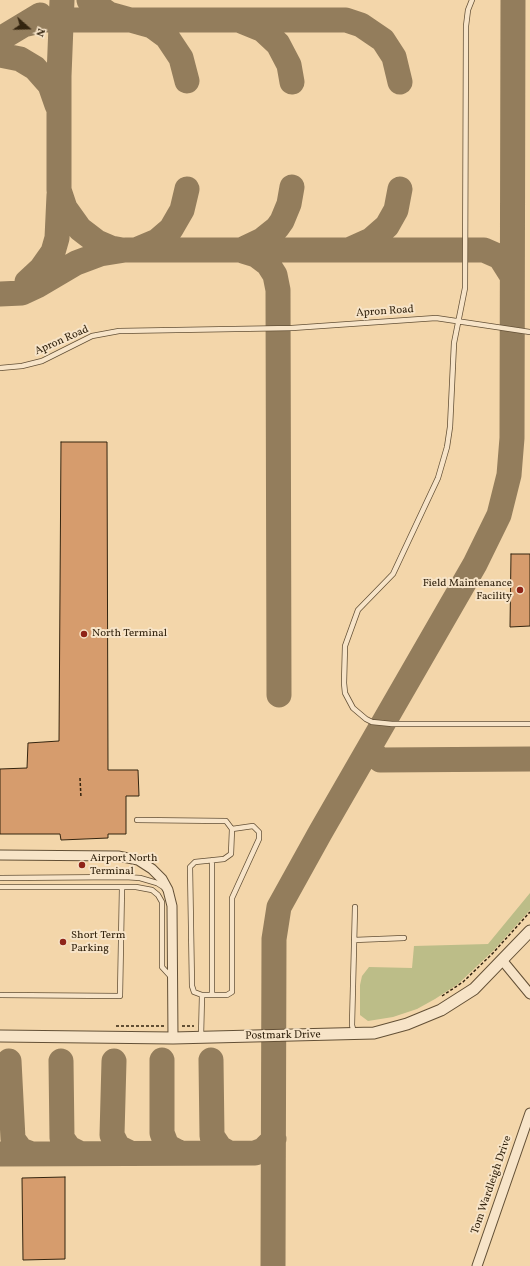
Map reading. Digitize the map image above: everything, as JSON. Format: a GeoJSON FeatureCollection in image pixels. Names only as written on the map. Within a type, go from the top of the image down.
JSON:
{"type":"FeatureCollection","features":[{"type":"Feature","properties":{"kind":"street"},"geometry":{"type":"LineString","coordinates":[[0,855],[118,856],[138,860],[162,878],[168,890],[172,906],[173,1038]]}},
{"type":"Feature","properties":{"kind":"street","name":"Postmark Drive"},"geometry":{"type":"LineString","coordinates":[[0,1036],[173,1038],[201,1032],[354,1035],[374,1033],[407,1024],[441,1010],[474,989],[530,931]]}},
{"type":"Feature","properties":{"kind":"street"},"geometry":{"type":"LineString","coordinates":[[502,960],[530,994]]}},
{"type":"Feature","properties":{"kind":"street","name":"Tom Wardleigh Drive"},"geometry":{"type":"LineString","coordinates":[[477,1266],[530,1113]]}},
{"type":"Feature","properties":{"kind":"lane"},"geometry":{"type":"LineString","coordinates":[[472,0],[466,21],[465,288],[454,343],[450,427],[443,464],[393,574],[358,610],[345,646],[345,691],[350,703],[356,711],[366,719],[375,722],[392,724],[530,724]]}},
{"type":"Feature","properties":{"kind":"lane","name":"Apron Road"},"geometry":{"type":"LineString","coordinates":[[0,368],[22,366],[42,361],[84,339],[114,331],[292,328],[424,318],[458,320],[530,332]]}},
{"type":"Feature","properties":{"kind":"lane"},"geometry":{"type":"LineString","coordinates":[[137,820],[226,821],[232,828],[231,854],[224,859],[195,862],[190,867],[192,986],[194,992],[202,995],[227,995],[232,992],[232,898],[259,839],[259,832],[253,826],[232,828]]}},
{"type":"Feature","properties":{"kind":"lane"},"geometry":{"type":"LineString","coordinates":[[212,860],[212,995]]}},
{"type":"Feature","properties":{"kind":"lane"},"geometry":{"type":"LineString","coordinates":[[0,878],[125,877],[157,883],[168,890]]}},
{"type":"Feature","properties":{"kind":"lane"},"geometry":{"type":"LineString","coordinates":[[0,995],[120,996],[122,887]]}},
{"type":"Feature","properties":{"kind":"lane"},"geometry":{"type":"LineString","coordinates":[[0,888],[136,887],[152,890],[162,902],[162,967],[173,979]]}},
{"type":"Feature","properties":{"kind":"lane"},"geometry":{"type":"LineString","coordinates":[[354,1035],[352,1025],[355,907]]}},
{"type":"Feature","properties":{"kind":"lane"},"geometry":{"type":"LineString","coordinates":[[354,940],[404,938]]}},
{"type":"Feature","properties":{"kind":"lane"},"geometry":{"type":"LineString","coordinates":[[201,1032],[202,995]]}},
{"type":"Feature","properties":{"kind":"path"},"geometry":{"type":"LineString","coordinates":[[80,778],[81,798]]}},
{"type":"Feature","properties":{"kind":"path"},"geometry":{"type":"LineString","coordinates":[[437,1000],[463,982],[530,912]]}},
{"type":"Feature","properties":{"kind":"path"},"geometry":{"type":"LineString","coordinates":[[110,1026],[173,1026],[201,1032]]}},
{"type":"Feature","properties":{"kind":"green space"},"geometry":{"type":"Polygon","coordinates":[[[530,893],[530,910],[494,950],[458,984],[417,1009],[393,1017],[368,1021],[360,1015],[360,985],[362,976],[369,967],[412,968],[414,946],[488,944],[530,893]]]}},
{"type":"Feature","properties":{"kind":"building","name":"North Terminal"},"geometry":{"type":"Polygon","coordinates":[[[61,442],[107,442],[108,770],[138,770],[139,796],[126,796],[126,834],[108,834],[108,838],[61,840],[60,834],[0,834],[0,769],[27,768],[28,743],[59,741],[61,442]]]}},
{"type":"Feature","properties":{"kind":"building","name":"Field Maintenance Facility"},"geometry":{"type":"Polygon","coordinates":[[[511,554],[530,554],[530,626],[510,627],[511,554]]]}},
{"type":"Feature","properties":{"kind":"building"},"geometry":{"type":"Polygon","coordinates":[[[65,1177],[65,1259],[23,1260],[22,1178],[65,1177]]]}},
{"type":"Feature","properties":{"kind":"taxiway"},"geometry":{"type":"LineString","coordinates":[[62,0],[59,76],[59,190],[65,208],[80,229],[97,242],[111,248],[122,250]]}},
{"type":"Feature","properties":{"kind":"taxiway"},"geometry":{"type":"LineString","coordinates":[[89,0],[109,14],[152,26],[167,37],[181,58],[187,81]]}},
{"type":"Feature","properties":{"kind":"taxiway"},"geometry":{"type":"LineString","coordinates":[[273,1266],[274,939],[279,907],[475,564],[499,515],[509,475],[512,438],[513,0]]}},
{"type":"Feature","properties":{"kind":"taxiway"},"geometry":{"type":"LineString","coordinates":[[0,39],[40,15]]}},
{"type":"Feature","properties":{"kind":"taxiway"},"geometry":{"type":"LineString","coordinates":[[27,24],[44,20],[346,20],[361,25],[383,40],[394,57],[400,82]]}},
{"type":"Feature","properties":{"kind":"taxiway"},"geometry":{"type":"LineString","coordinates":[[241,21],[263,30],[278,44],[289,65],[292,82]]}},
{"type":"Feature","properties":{"kind":"taxiway"},"geometry":{"type":"LineString","coordinates":[[0,55],[20,59],[35,68],[50,85],[57,105]]}},
{"type":"Feature","properties":{"kind":"taxiway"},"geometry":{"type":"LineString","coordinates":[[241,250],[262,240],[277,228],[282,221],[289,204],[292,187]]}},
{"type":"Feature","properties":{"kind":"taxiway"},"geometry":{"type":"LineString","coordinates":[[138,249],[157,241],[171,229],[182,210],[187,189]]}},
{"type":"Feature","properties":{"kind":"taxiway"},"geometry":{"type":"LineString","coordinates":[[351,249],[371,240],[387,226],[396,210],[400,189]]}},
{"type":"Feature","properties":{"kind":"taxiway"},"geometry":{"type":"LineString","coordinates":[[27,282],[41,269],[53,252],[57,238],[59,195]]}},
{"type":"Feature","properties":{"kind":"taxiway"},"geometry":{"type":"LineString","coordinates":[[0,294],[22,293],[76,263],[100,254],[125,250],[484,250],[500,257],[512,276]]}},
{"type":"Feature","properties":{"kind":"taxiway"},"geometry":{"type":"LineString","coordinates":[[243,251],[256,255],[268,264],[275,275],[278,290],[279,695]]}},
{"type":"Feature","properties":{"kind":"taxiway"},"geometry":{"type":"LineString","coordinates":[[371,745],[372,752],[380,760],[530,759]]}},
{"type":"Feature","properties":{"kind":"taxiway"},"geometry":{"type":"LineString","coordinates":[[162,1060],[162,1133],[167,1146],[180,1153]]}},
{"type":"Feature","properties":{"kind":"taxiway"},"geometry":{"type":"LineString","coordinates":[[211,1060],[212,1136],[220,1148],[229,1153]]}},
{"type":"Feature","properties":{"kind":"taxiway"},"geometry":{"type":"LineString","coordinates":[[9,1061],[13,1139],[21,1150],[29,1153]]}},
{"type":"Feature","properties":{"kind":"taxiway"},"geometry":{"type":"LineString","coordinates":[[61,1061],[62,1138],[69,1148],[79,1153]]}},
{"type":"Feature","properties":{"kind":"taxiway"},"geometry":{"type":"LineString","coordinates":[[114,1061],[112,1135],[118,1147],[130,1153]]}},
{"type":"Feature","properties":{"kind":"taxiway"},"geometry":{"type":"LineString","coordinates":[[0,1154],[255,1153],[263,1150],[274,1139]]}},
{"type":"Feature","properties":{"kind":"place","name":"Field Maintenance Facility"},"geometry":{"type":"Point","coordinates":[520,590]}},
{"type":"Feature","properties":{"kind":"place","name":"North Terminal"},"geometry":{"type":"Point","coordinates":[84,634]}},
{"type":"Feature","properties":{"kind":"place","name":"Airport North Terminal"},"geometry":{"type":"Point","coordinates":[82,865]}},
{"type":"Feature","properties":{"kind":"place","name":"Short Term Parking"},"geometry":{"type":"Point","coordinates":[63,942]}}]}
